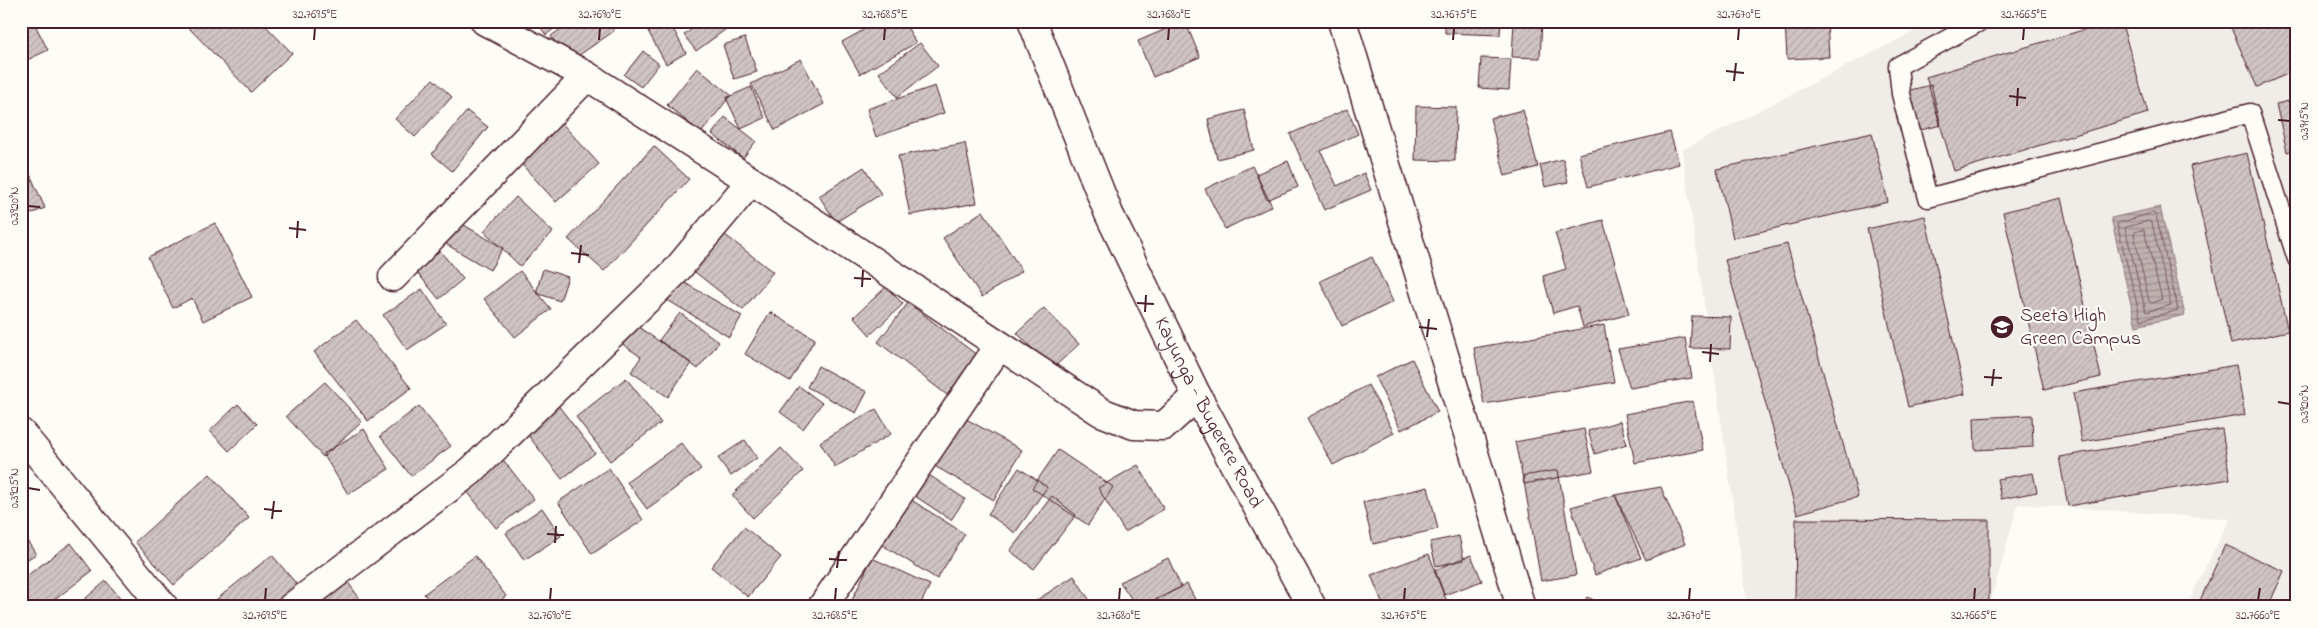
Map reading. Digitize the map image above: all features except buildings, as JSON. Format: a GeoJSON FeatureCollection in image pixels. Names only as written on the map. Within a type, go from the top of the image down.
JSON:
{"type":"FeatureCollection","features":[{"type":"Feature","properties":{"kind":"street"},"geometry":{"type":"LineString","coordinates":[[485,21],[587,76],[751,181],[1101,412],[1134,425],[1164,426],[1197,396]]}},
{"type":"Feature","properties":{"kind":"street","name":"Kayunga - Bugerere Road"},"geometry":{"type":"LineString","coordinates":[[1032,21],[1109,214],[1197,396],[1312,607]]}},
{"type":"Feature","properties":{"kind":"street"},"geometry":{"type":"LineString","coordinates":[[1342,21],[1521,607]]}},
{"type":"Feature","properties":{"kind":"street"},"geometry":{"type":"LineString","coordinates":[[393,277],[587,76]]}},
{"type":"Feature","properties":{"kind":"street"},"geometry":{"type":"LineString","coordinates":[[292,607],[471,471],[675,272],[751,181]]}},
{"type":"Feature","properties":{"kind":"street"},"geometry":{"type":"LineString","coordinates":[[822,607],[999,346]]}},
{"type":"Feature","properties":{"kind":"street"},"geometry":{"type":"LineString","coordinates":[[21,433],[164,607]]}},
{"type":"Feature","properties":{"kind":"lane"},"geometry":{"type":"LineString","coordinates":[[1981,21],[1898,66],[1901,94],[1928,198],[2250,113],[2297,258]]}},
{"type":"Feature","properties":{"kind":"shaded area","name":"Seeta High Green Campus"},"geometry":{"type":"Polygon","coordinates":[[[1924,21],[2297,21],[2297,607],[2186,607],[2230,519],[2018,504],[1989,607],[1748,607],[1682,150],[1925,26],[1924,21]]]}},
{"type":"Feature","properties":{"kind":"water"},"geometry":{"type":"Polygon","coordinates":[[[2160,207],[2185,315],[2136,326],[2111,218],[2160,207]]]}},
{"type":"Feature","properties":{"kind":"place","name":"Seeta High Green Campus"},"geometry":{"type":"Point","coordinates":[2002,327]}}]}
